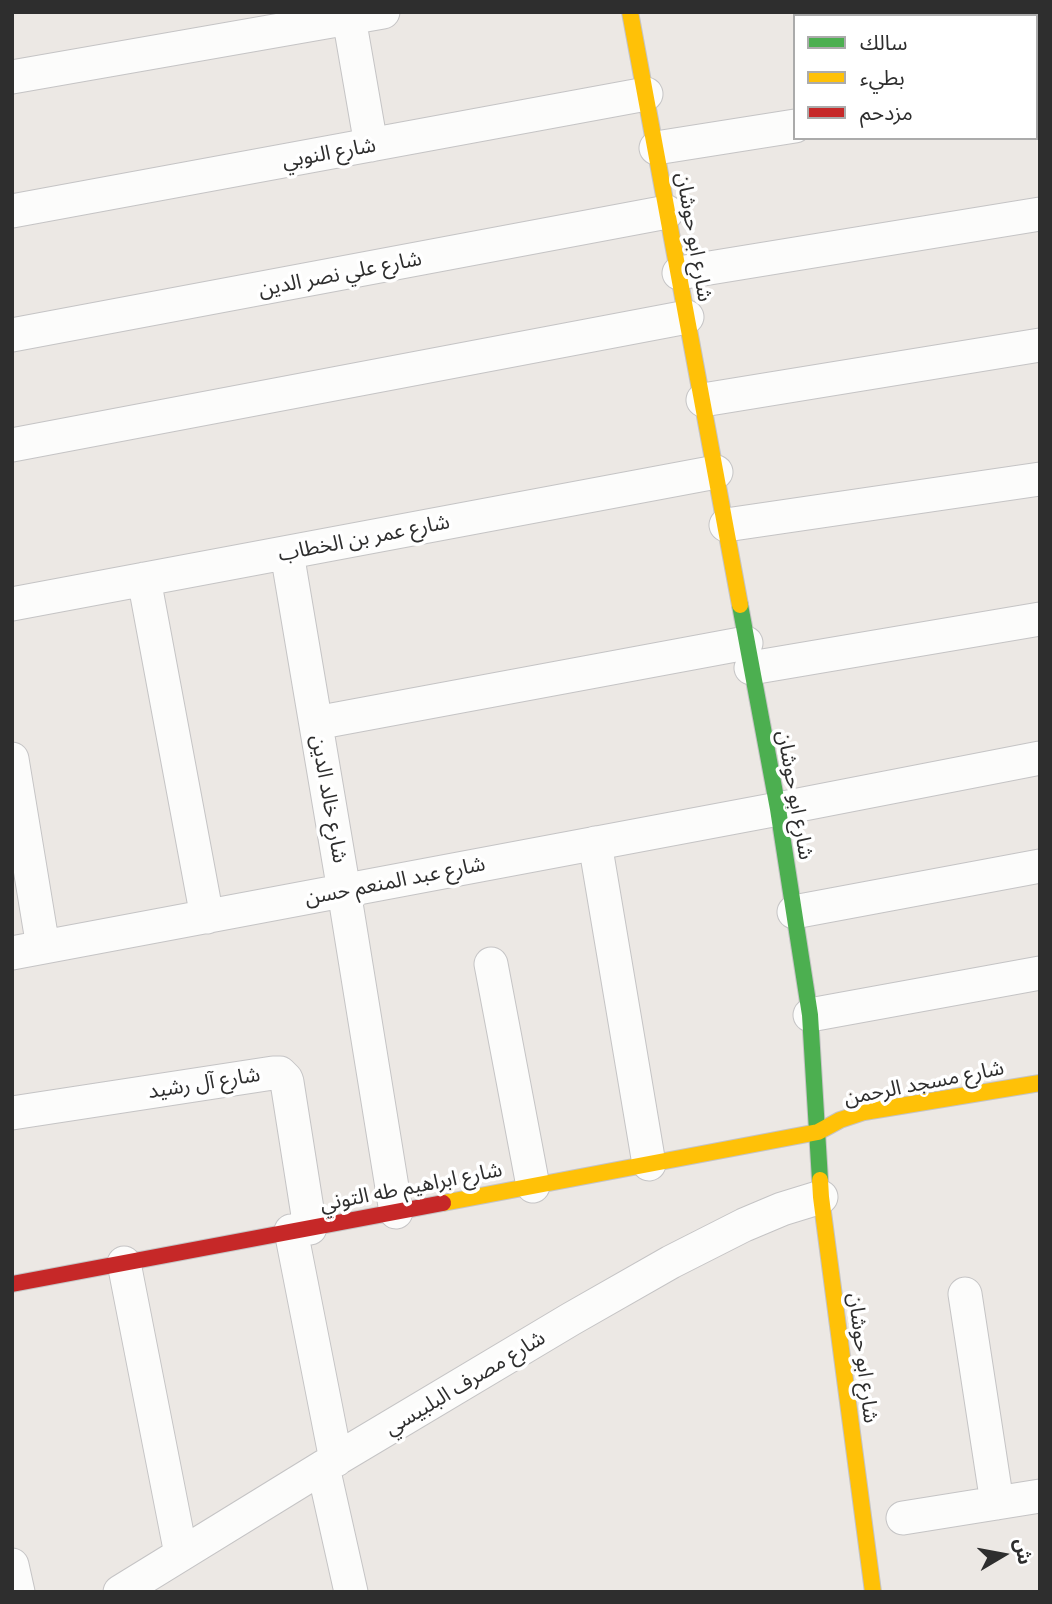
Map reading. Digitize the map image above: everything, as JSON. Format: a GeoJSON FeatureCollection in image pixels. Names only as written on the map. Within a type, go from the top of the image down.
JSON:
{"type":"FeatureCollection","features":[{"type":"Feature","properties":{"kind":"street"},"geometry":{"type":"LineString","coordinates":[[12,77],[349,15],[383,12]]}},
{"type":"Feature","properties":{"kind":"street","name":"شارع ابو حوشان"},"geometry":{"type":"LineString","coordinates":[[630,12],[778,809],[810,1015],[821,1197],[873,1592]]}},
{"type":"Feature","properties":{"kind":"street"},"geometry":{"type":"LineString","coordinates":[[349,15],[371,145]]}},
{"type":"Feature","properties":{"kind":"street","name":"شارع النوبي"},"geometry":{"type":"LineString","coordinates":[[12,211],[646,94]]}},
{"type":"Feature","properties":{"kind":"street"},"geometry":{"type":"LineString","coordinates":[[656,148],[793,126]]}},
{"type":"Feature","properties":{"kind":"street","name":"شارع علي نصر الدين"},"geometry":{"type":"LineString","coordinates":[[12,335],[667,212]]}},
{"type":"Feature","properties":{"kind":"street"},"geometry":{"type":"LineString","coordinates":[[679,273],[1040,214]]}},
{"type":"Feature","properties":{"kind":"street"},"geometry":{"type":"LineString","coordinates":[[12,445],[687,317]]}},
{"type":"Feature","properties":{"kind":"street"},"geometry":{"type":"LineString","coordinates":[[703,400],[1040,345]]}},
{"type":"Feature","properties":{"kind":"street","name":"شارع عمر بن الخطاب"},"geometry":{"type":"LineString","coordinates":[[12,604],[716,472]]}},
{"type":"Feature","properties":{"kind":"street"},"geometry":{"type":"LineString","coordinates":[[726,525],[1040,479]]}},
{"type":"Feature","properties":{"kind":"street","name":"شارع خالد الدين"},"geometry":{"type":"LineString","coordinates":[[287,553],[396,1212]]}},
{"type":"Feature","properties":{"kind":"street"},"geometry":{"type":"LineString","coordinates":[[144,579],[207,916]]}},
{"type":"Feature","properties":{"kind":"street"},"geometry":{"type":"LineString","coordinates":[[316,723],[749,655],[1040,619]]}},
{"type":"Feature","properties":{"kind":"street"},"geometry":{"type":"LineString","coordinates":[[12,758],[28,950]]}},
{"type":"Feature","properties":{"kind":"street","name":"شارع عبد المنعم حسن"},"geometry":{"type":"LineString","coordinates":[[28,950],[1040,758]]}},
{"type":"Feature","properties":{"kind":"street"},"geometry":{"type":"LineString","coordinates":[[595,843],[649,1164]]}},
{"type":"Feature","properties":{"kind":"street"},"geometry":{"type":"LineString","coordinates":[[794,912],[1040,866]]}},
{"type":"Feature","properties":{"kind":"street"},"geometry":{"type":"LineString","coordinates":[[491,964],[533,1186]]}},
{"type":"Feature","properties":{"kind":"street"},"geometry":{"type":"LineString","coordinates":[[810,1015],[1040,973]]}},
{"type":"Feature","properties":{"kind":"street","name":"شارع آل رشيد"},"geometry":{"type":"LineString","coordinates":[[12,1113],[280,1073],[287,1082],[301,1229]]}},
{"type":"Feature","properties":{"kind":"street","name":"شارع مسجد الرحمن"},"geometry":{"type":"LineString","coordinates":[[818,1132],[840,1120],[864,1112],[1040,1083]]}},
{"type":"Feature","properties":{"kind":"street","name":"شارع ابراهيم طه التوني"},"geometry":{"type":"LineString","coordinates":[[12,1284],[818,1132]]}},
{"type":"Feature","properties":{"kind":"street","name":"شارع مصرف البلبيسي"},"geometry":{"type":"LineString","coordinates":[[120,1592],[571,1319],[744,1225],[821,1197]]}},
{"type":"Feature","properties":{"kind":"street"},"geometry":{"type":"LineString","coordinates":[[301,1229],[329,1464],[351,1592]]}},
{"type":"Feature","properties":{"kind":"street"},"geometry":{"type":"LineString","coordinates":[[124,1263],[181,1554]]}},
{"type":"Feature","properties":{"kind":"street"},"geometry":{"type":"LineString","coordinates":[[965,1294],[998,1503]]}},
{"type":"Feature","properties":{"kind":"street"},"geometry":{"type":"LineString","coordinates":[[903,1518],[1040,1496]]}},
{"type":"Feature","properties":{"kind":"street"},"geometry":{"type":"LineString","coordinates":[[12,1565],[18,1592]]}},
{"type":"Feature","properties":{"kind":"traffic: fast"},"geometry":{"type":"LineString","coordinates":[[740,605],[778,809],[810,1015],[820,1180]]}},
{"type":"Feature","properties":{"kind":"traffic: slow"},"geometry":{"type":"LineString","coordinates":[[630,12],[740,605]]}},
{"type":"Feature","properties":{"kind":"traffic: slow"},"geometry":{"type":"LineString","coordinates":[[443,1203],[818,1132],[840,1120],[864,1112],[1040,1083]]}},
{"type":"Feature","properties":{"kind":"traffic: slow"},"geometry":{"type":"LineString","coordinates":[[820,1180],[873,1592]]}},
{"type":"Feature","properties":{"kind":"traffic: jam"},"geometry":{"type":"LineString","coordinates":[[12,1284],[443,1203]]}}]}
